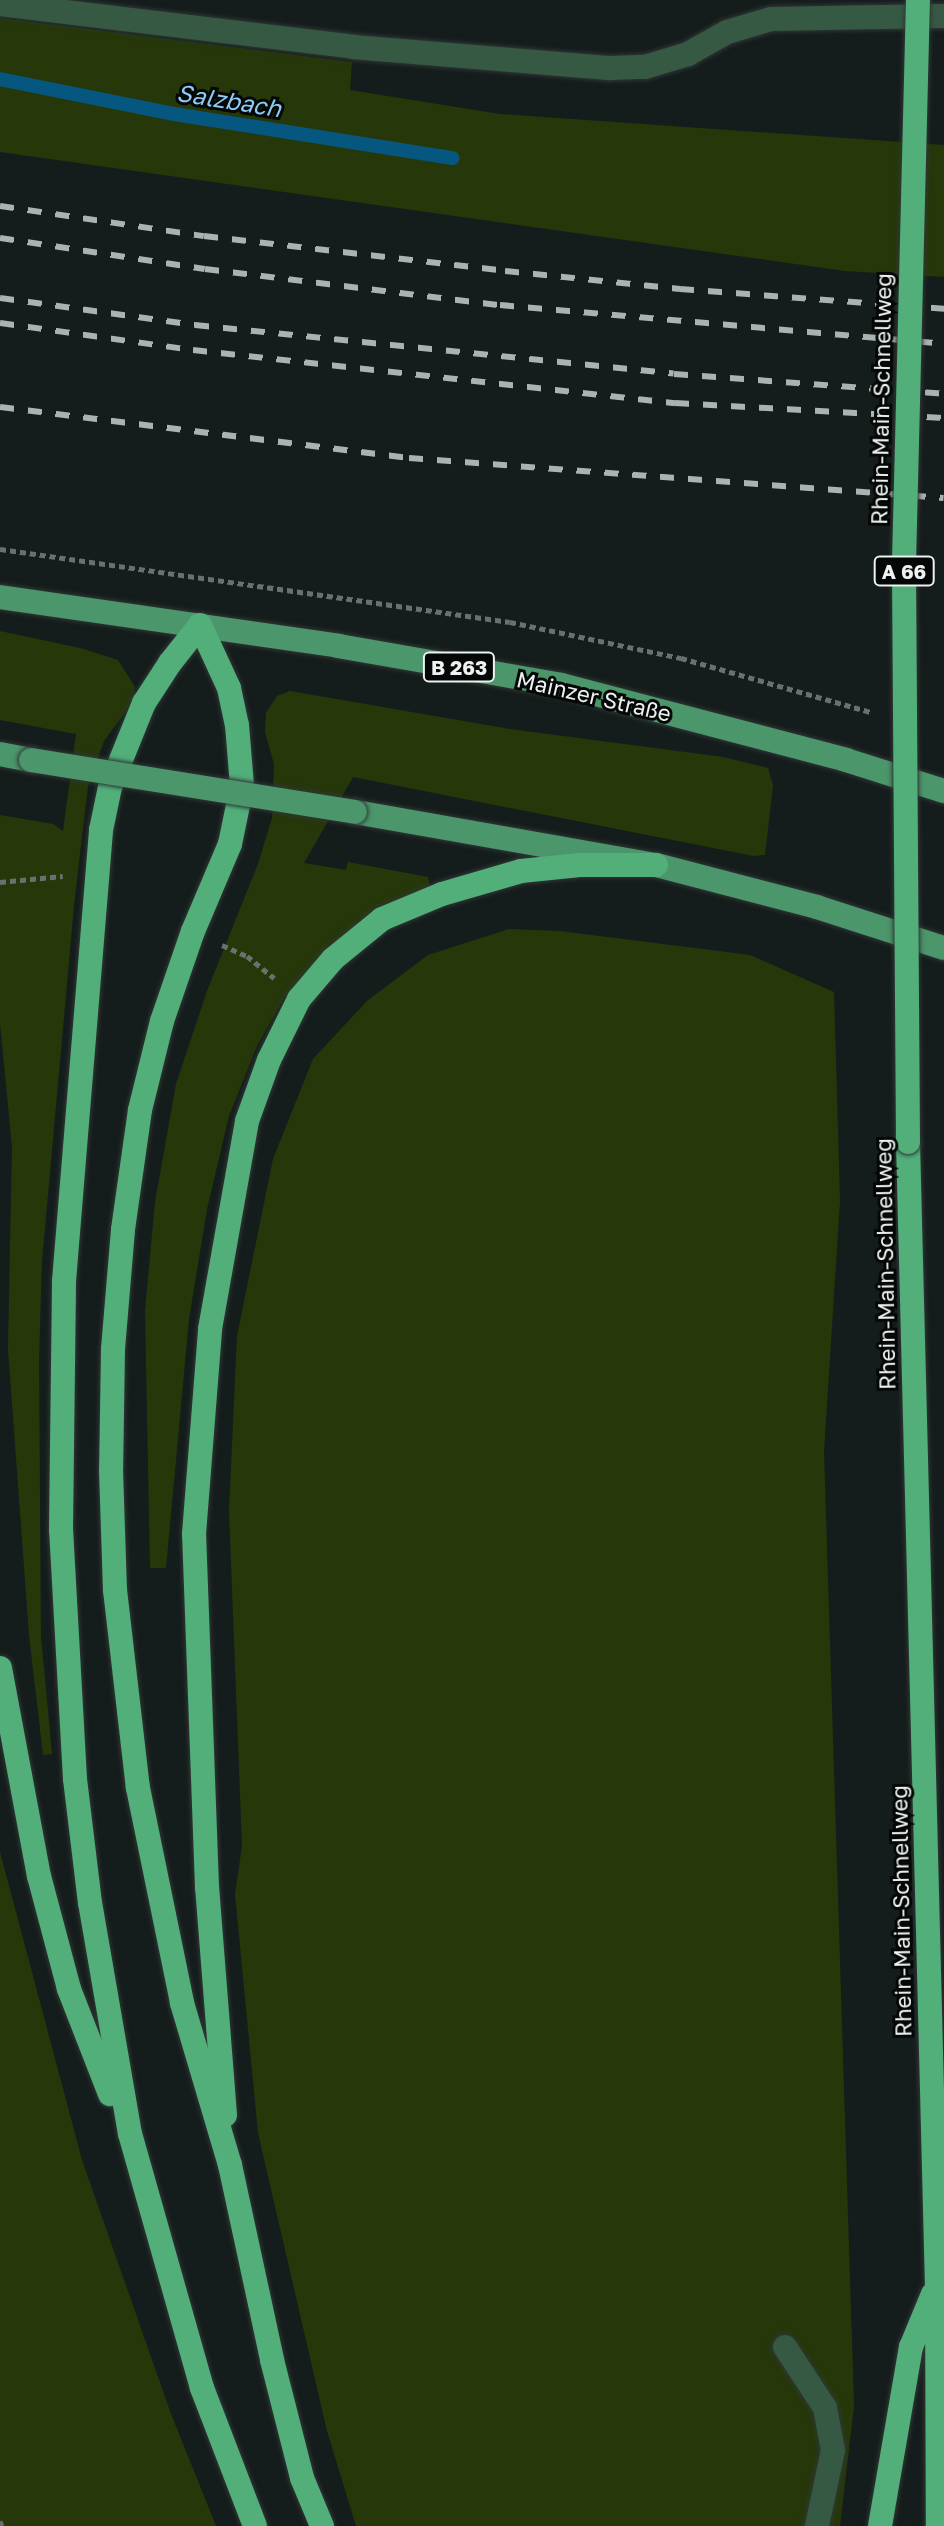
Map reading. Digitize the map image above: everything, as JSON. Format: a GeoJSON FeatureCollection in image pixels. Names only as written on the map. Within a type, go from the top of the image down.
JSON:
{"type":"FeatureCollection","features":[{"type":"Feature","properties":{"kind":"highway","name":"Rhein-Main-Schnellweg"},"geometry":{"type":"LineString","coordinates":[[918,0],[904,563],[908,1142],[937,2284],[938,2526]]}},
{"type":"Feature","properties":{"kind":"highway"},"geometry":{"type":"LineString","coordinates":[[255,2526],[202,2388],[137,2163],[107,2019],[75,1779],[61,1530],[64,1281],[101,830],[124,746],[144,703],[200,625],[229,688],[237,725],[242,786],[230,844],[193,931],[162,1021],[140,1110],[123,1230],[113,1349],[111,1470],[118,1618],[138,1788],[182,2003],[230,2165],[279,2390],[302,2478],[322,2526]]}},
{"type":"Feature","properties":{"kind":"highway"},"geometry":{"type":"LineString","coordinates":[[230,2165],[207,1887],[194,1534],[210,1329],[247,1121],[269,1060],[299,999],[333,959],[382,919],[442,894],[521,871],[580,865],[656,865]]}},
{"type":"Feature","properties":{"kind":"highway"},"geometry":{"type":"LineString","coordinates":[[0,1668],[39,1876],[69,1989],[137,2163]]}},
{"type":"Feature","properties":{"kind":"highway"},"geometry":{"type":"LineString","coordinates":[[880,2526],[911,2347],[937,2284]]}},
{"type":"Feature","properties":{"kind":"main road","name":"Mainzer Straße"},"geometry":{"type":"LineString","coordinates":[[0,597],[200,625],[561,685],[846,760],[944,791]]}},
{"type":"Feature","properties":{"kind":"main road"},"geometry":{"type":"LineString","coordinates":[[0,754],[656,865],[817,907],[944,948]]}},
{"type":"Feature","properties":{"kind":"lane"},"geometry":{"type":"LineString","coordinates":[[0,4],[353,47],[611,68],[645,67],[688,54],[727,32],[771,19],[944,16]]}},
{"type":"Feature","properties":{"kind":"lane"},"geometry":{"type":"LineString","coordinates":[[785,2347],[825,2408],[833,2450],[817,2526]]}},
{"type":"Feature","properties":{"kind":"path"},"geometry":{"type":"LineString","coordinates":[[0,549],[510,622],[681,658],[886,717]]}},
{"type":"Feature","properties":{"kind":"path"},"geometry":{"type":"LineString","coordinates":[[0,882],[54,877]]}},
{"type":"Feature","properties":{"kind":"path"},"geometry":{"type":"LineString","coordinates":[[247,956],[280,983]]}},
{"type":"Feature","properties":{"kind":"green space"},"geometry":{"type":"Polygon","coordinates":[[[0,18],[352,62],[350,90],[500,114],[944,145],[944,277],[845,271],[0,152],[0,18]]]}},
{"type":"Feature","properties":{"kind":"green space"},"geometry":{"type":"Polygon","coordinates":[[[0,631],[80,648],[118,660],[135,687],[133,702],[104,741],[88,786],[42,1261],[39,1361],[41,1637],[52,1754],[43,1755],[29,1635],[8,1349],[12,1147],[0,1023],[0,815],[53,824],[63,831],[76,734],[0,720],[0,631]]]}},
{"type":"Feature","properties":{"kind":"green space"},"geometry":{"type":"Polygon","coordinates":[[[290,691],[510,729],[723,757],[768,768],[773,785],[765,855],[754,856],[353,777],[304,863],[346,870],[348,862],[428,877],[430,886],[361,920],[325,952],[284,998],[257,1046],[229,1116],[207,1209],[189,1319],[166,1568],[150,1568],[145,1310],[155,1202],[176,1084],[207,991],[258,864],[272,818],[274,764],[265,732],[266,713],[277,696],[290,691]]]}},
{"type":"Feature","properties":{"kind":"green space"},"geometry":{"type":"Polygon","coordinates":[[[509,929],[560,931],[750,955],[834,992],[840,1201],[824,1452],[854,2406],[840,2526],[356,2526],[327,2431],[258,2133],[235,1894],[242,1846],[229,1511],[237,1336],[273,1159],[313,1059],[367,1001],[428,955],[509,929]]]}},
{"type":"Feature","properties":{"kind":"green space"},"geometry":{"type":"Polygon","coordinates":[[[0,1852],[82,2160],[171,2414],[216,2526],[0,2526],[0,1852]]]}},
{"type":"Feature","properties":{"kind":"waterway","name":"Salzbach"},"geometry":{"type":"LineString","coordinates":[[0,79],[174,114],[453,158]]}},
{"type":"Feature","properties":{"kind":"railway"},"geometry":{"type":"LineString","coordinates":[[0,206],[204,236],[505,271],[680,289],[944,309]]}},
{"type":"Feature","properties":{"kind":"railway"},"geometry":{"type":"LineString","coordinates":[[0,238],[205,269],[500,305],[944,344]]}},
{"type":"Feature","properties":{"kind":"railway"},"geometry":{"type":"LineString","coordinates":[[0,298],[195,325],[674,374],[944,394]]}},
{"type":"Feature","properties":{"kind":"railway"},"geometry":{"type":"LineString","coordinates":[[0,323],[193,350],[675,403],[944,418]]}},
{"type":"Feature","properties":{"kind":"railway"},"geometry":{"type":"LineString","coordinates":[[0,407],[409,458],[944,498]]}}]}
